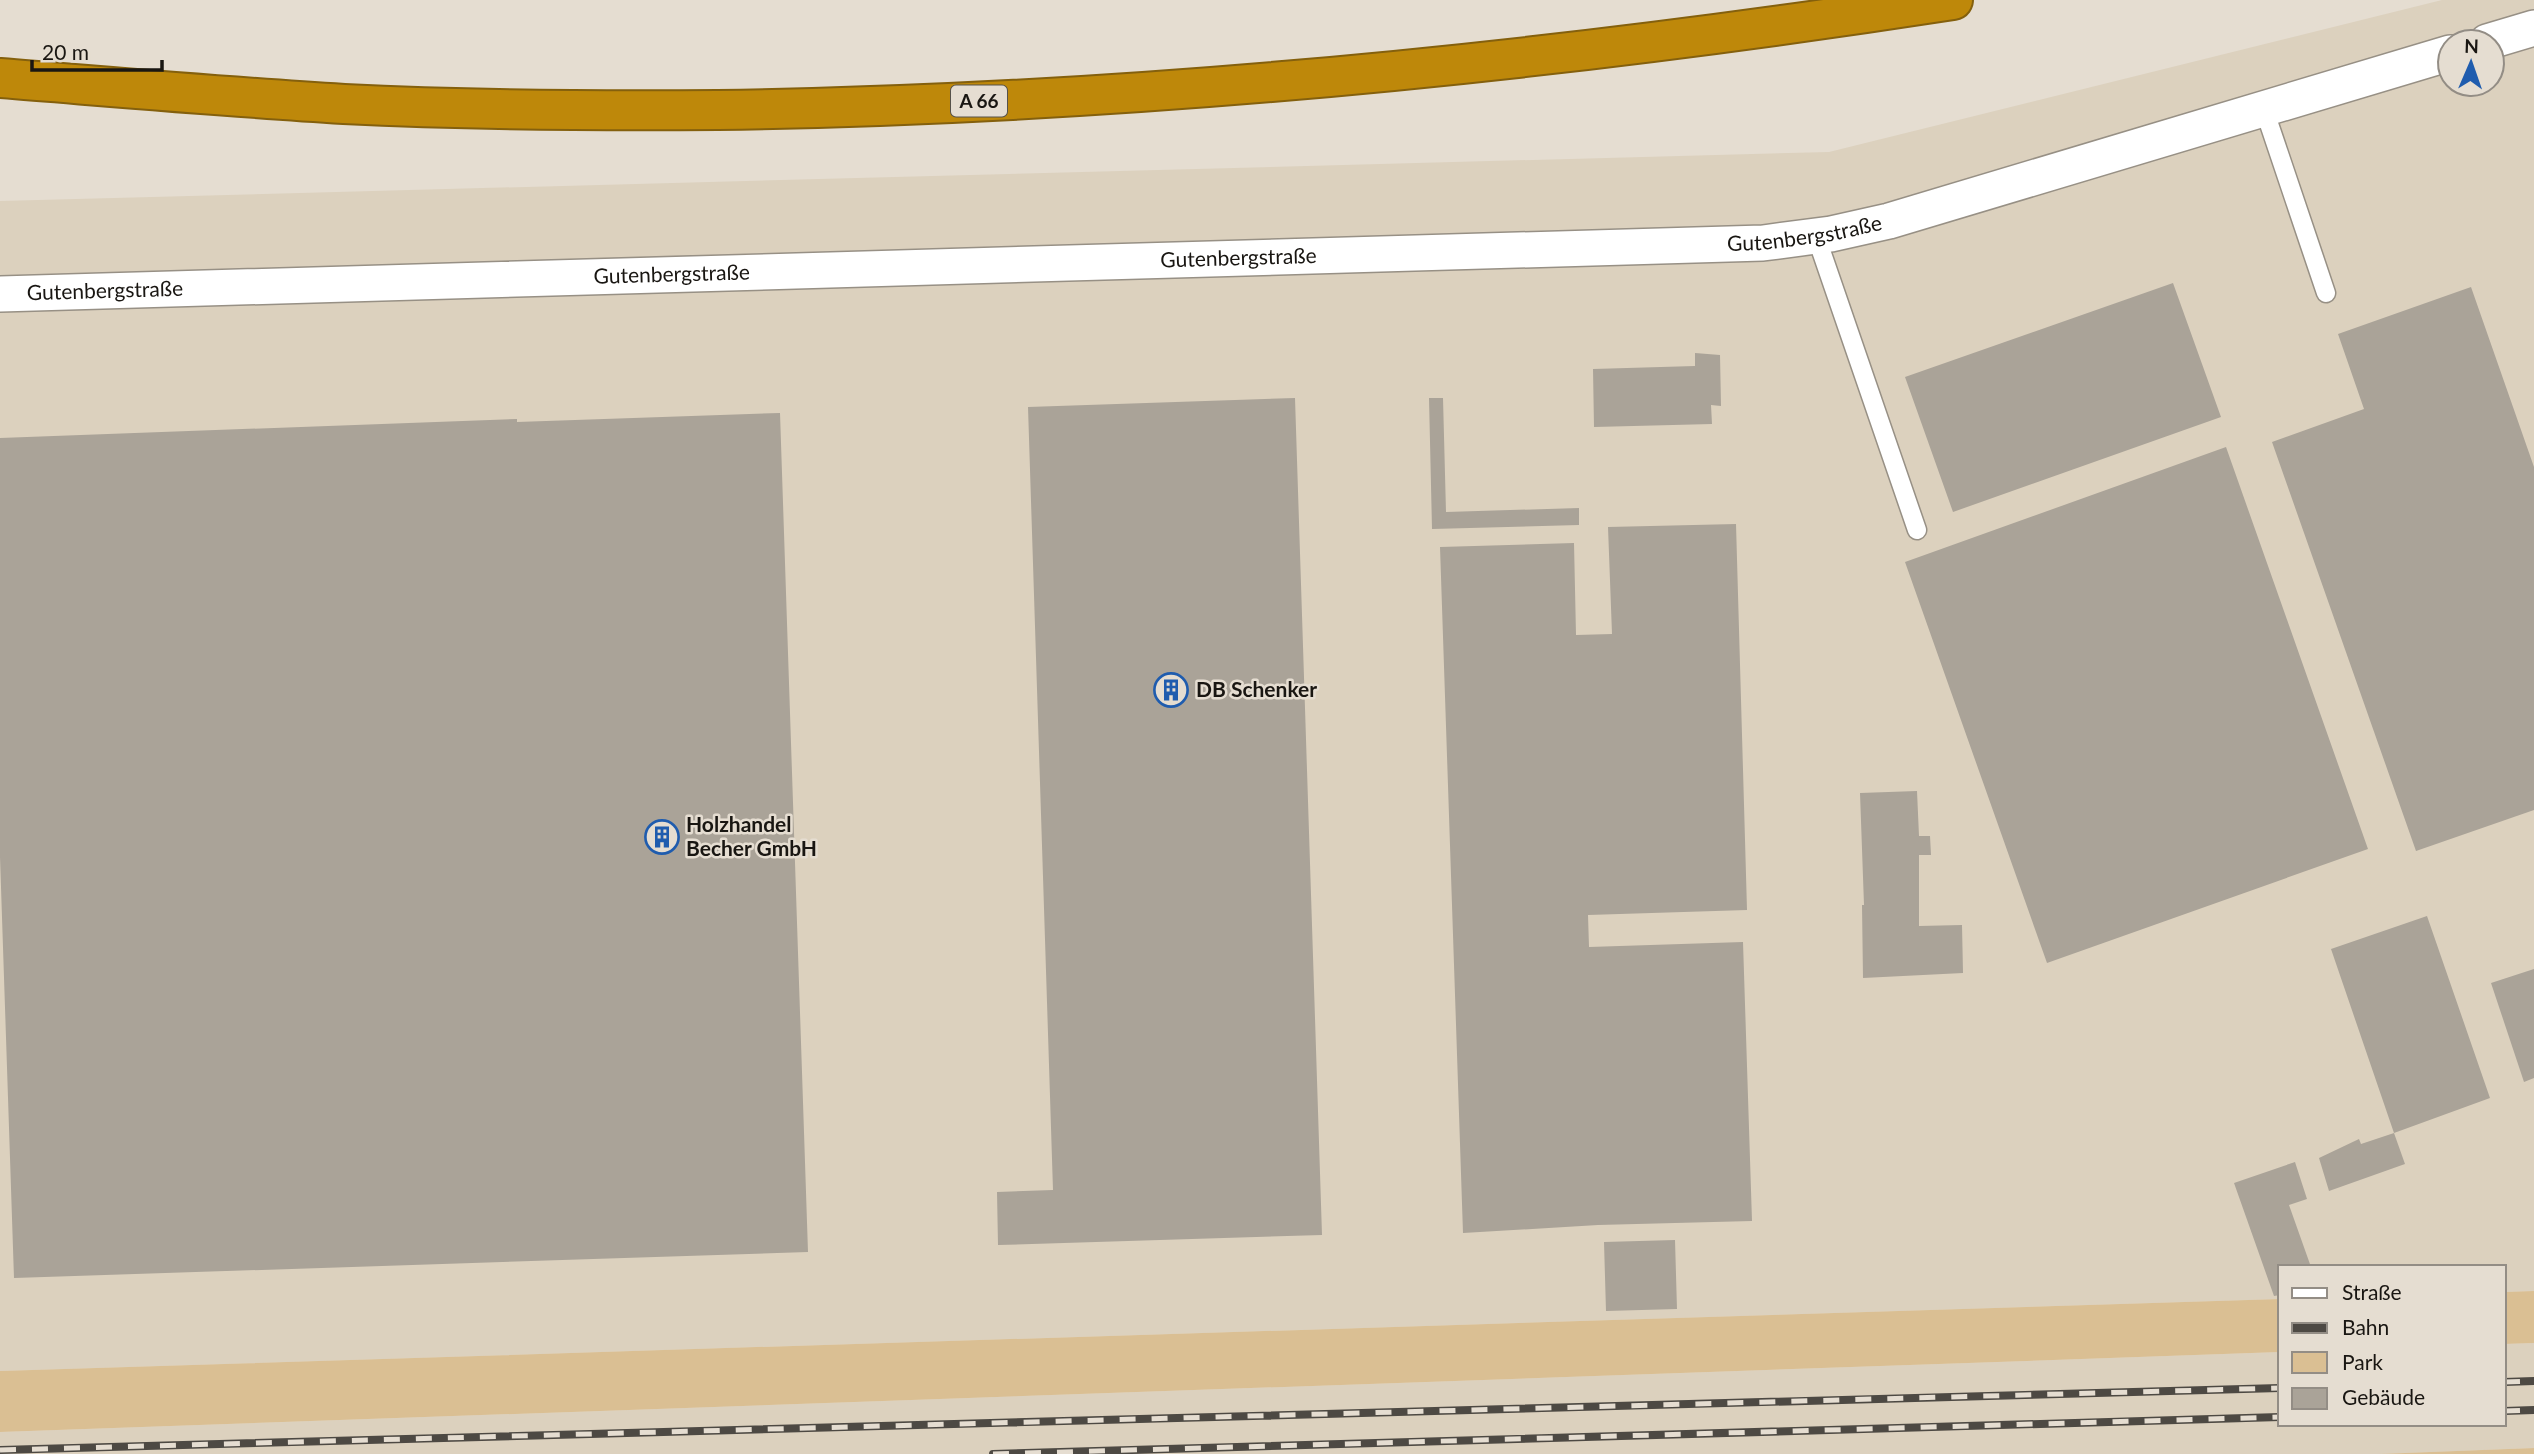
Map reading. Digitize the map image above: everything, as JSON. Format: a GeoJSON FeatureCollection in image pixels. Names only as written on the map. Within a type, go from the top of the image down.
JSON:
{"type":"FeatureCollection","features":[{"type":"Feature","properties":{"kind":"highway","name":"A 66"},"geometry":{"type":"LineString","coordinates":[[0,78],[346,104],[524,108],[719,110],[1078,97],[1472,65],[1794,24],[1953,0]]}},
{"type":"Feature","properties":{"kind":"street"},"geometry":{"type":"LineString","coordinates":[[2506,36],[2534,28]]}},
{"type":"Feature","properties":{"kind":"street","name":"Gutenbergstraße"},"geometry":{"type":"LineString","coordinates":[[0,295],[1763,243],[1816,236],[1889,221],[2436,57]]}},
{"type":"Feature","properties":{"kind":"lane"},"geometry":{"type":"LineString","coordinates":[[2264,109],[2326,293]]}},
{"type":"Feature","properties":{"kind":"lane"},"geometry":{"type":"LineString","coordinates":[[1816,236],[1917,530]]}},
{"type":"Feature","properties":{"kind":"shaded area"},"geometry":{"type":"Polygon","coordinates":[[[2442,0],[2534,0],[2534,1291],[2506,1292],[2506,1265],[2278,1265],[2278,1299],[0,1371],[0,201],[1829,152],[2442,0]]]}},
{"type":"Feature","properties":{"kind":"shaded area"},"geometry":{"type":"Polygon","coordinates":[[[2534,1343],[2534,1448],[2379,1454],[0,1454],[0,1432],[2278,1352],[2278,1426],[2506,1426],[2506,1344],[2534,1343]]]}},
{"type":"Feature","properties":{"kind":"green space"},"geometry":{"type":"Polygon","coordinates":[[[2534,1291],[2534,1343],[2506,1344],[2506,1292],[2534,1291]]]}},
{"type":"Feature","properties":{"kind":"green space"},"geometry":{"type":"Polygon","coordinates":[[[2278,1299],[2278,1352],[0,1432],[0,1371],[2278,1299]]]}},
{"type":"Feature","properties":{"kind":"green space"},"geometry":{"type":"Polygon","coordinates":[[[2534,1448],[2534,1454],[2379,1454],[2534,1448]]]}},
{"type":"Feature","properties":{"kind":"building"},"geometry":{"type":"Polygon","coordinates":[[[2173,283],[2221,417],[1953,512],[1905,377],[2173,283]]]}},
{"type":"Feature","properties":{"kind":"building"},"geometry":{"type":"Polygon","coordinates":[[[2471,287],[2534,467],[2534,810],[2416,851],[2272,442],[2364,409],[2338,334],[2471,287]]]}},
{"type":"Feature","properties":{"kind":"building"},"geometry":{"type":"Polygon","coordinates":[[[1695,353],[1720,355],[1721,406],[1711,405],[1712,424],[1594,427],[1593,369],[1695,366],[1695,353]]]}},
{"type":"Feature","properties":{"kind":"building","name":"DB Schenker"},"geometry":{"type":"Polygon","coordinates":[[[1295,398],[1322,1235],[998,1245],[997,1192],[1053,1190],[1028,407],[1295,398]]]}},
{"type":"Feature","properties":{"kind":"building"},"geometry":{"type":"Polygon","coordinates":[[[1429,398],[1443,398],[1446,512],[1579,508],[1579,525],[1432,529],[1429,398]]]}},
{"type":"Feature","properties":{"kind":"building"},"geometry":{"type":"Polygon","coordinates":[[[780,413],[808,1252],[14,1278],[0,857],[0,438],[517,419],[517,422],[780,413]]]}},
{"type":"Feature","properties":{"kind":"building"},"geometry":{"type":"Polygon","coordinates":[[[2226,447],[2368,849],[2047,963],[1905,562],[2226,447]]]}},
{"type":"Feature","properties":{"kind":"building"},"geometry":{"type":"Polygon","coordinates":[[[1736,524],[1747,910],[1588,915],[1589,947],[1743,942],[1752,1221],[1598,1225],[1463,1233],[1440,547],[1574,543],[1576,635],[1612,634],[1608,527],[1736,524]]]}},
{"type":"Feature","properties":{"kind":"building"},"geometry":{"type":"Polygon","coordinates":[[[1917,791],[1919,836],[1930,836],[1931,855],[1919,855],[1919,926],[1962,925],[1963,973],[1863,978],[1864,905],[1860,793],[1917,791]]]}},
{"type":"Feature","properties":{"kind":"building"},"geometry":{"type":"Polygon","coordinates":[[[2427,916],[2490,1098],[2394,1133],[2331,949],[2427,916]]]}},
{"type":"Feature","properties":{"kind":"building"},"geometry":{"type":"Polygon","coordinates":[[[2534,969],[2534,1078],[2524,1082],[2491,983],[2534,969]]]}},
{"type":"Feature","properties":{"kind":"building"},"geometry":{"type":"Polygon","coordinates":[[[2394,1133],[2405,1164],[2329,1191],[2319,1158],[2359,1139],[2361,1144],[2394,1133]]]}},
{"type":"Feature","properties":{"kind":"building"},"geometry":{"type":"Polygon","coordinates":[[[2295,1162],[2307,1199],[2289,1205],[2310,1265],[2278,1265],[2278,1295],[2274,1296],[2234,1183],[2295,1162]]]}},
{"type":"Feature","properties":{"kind":"building"},"geometry":{"type":"Polygon","coordinates":[[[1675,1240],[1677,1309],[1606,1311],[1604,1242],[1675,1240]]]}},
{"type":"Feature","properties":{"kind":"railway"},"geometry":{"type":"LineString","coordinates":[[2506,1382],[2534,1381]]}},
{"type":"Feature","properties":{"kind":"railway"},"geometry":{"type":"LineString","coordinates":[[0,1450],[2278,1388]]}},
{"type":"Feature","properties":{"kind":"railway"},"geometry":{"type":"LineString","coordinates":[[2506,1411],[2534,1410]]}},
{"type":"Feature","properties":{"kind":"railway"},"geometry":{"type":"LineString","coordinates":[[993,1454],[2278,1417]]}},
{"type":"Feature","properties":{"kind":"place","name":"DB Schenker"},"geometry":{"type":"Point","coordinates":[1171,690]}},
{"type":"Feature","properties":{"kind":"place","name":"Holzhandel Becher GmbH"},"geometry":{"type":"Point","coordinates":[662,837]}}]}
